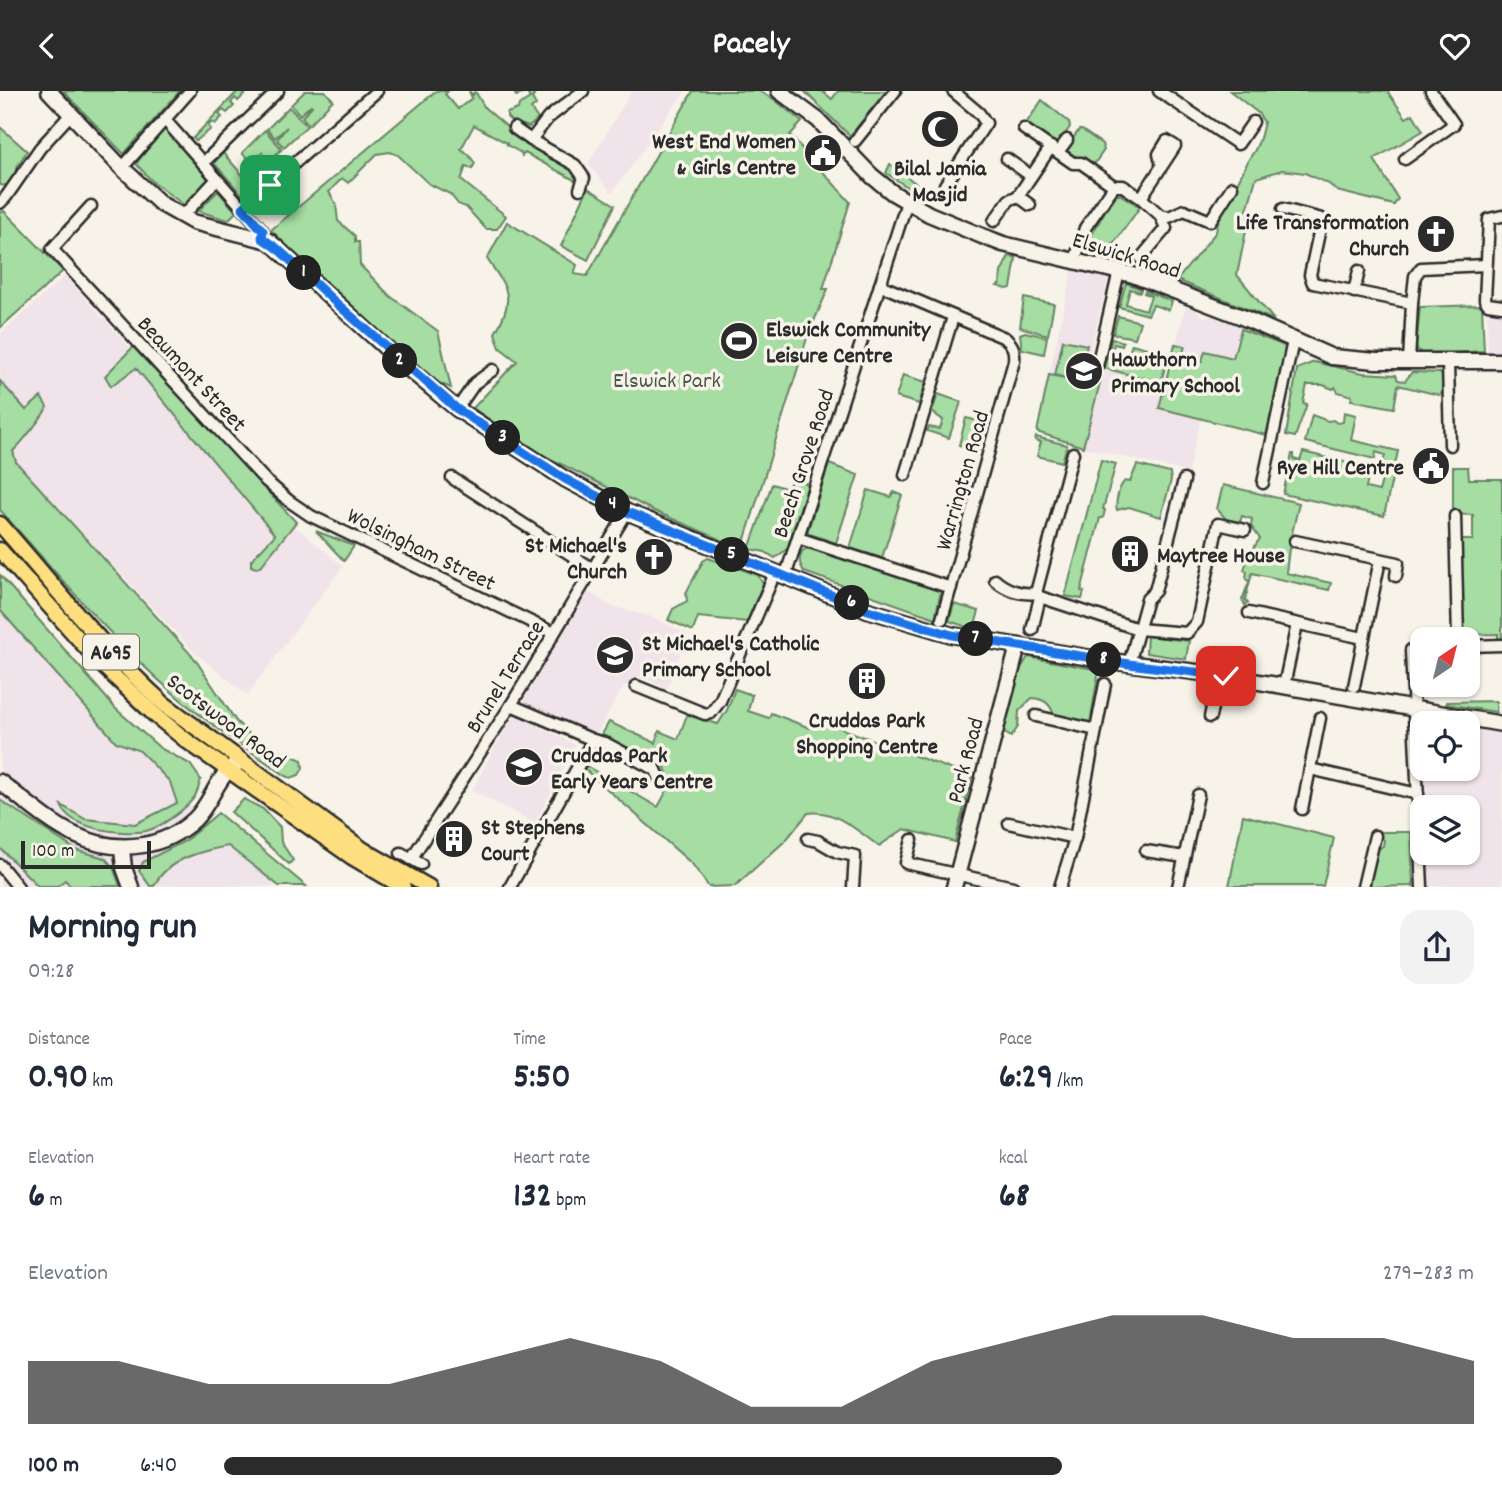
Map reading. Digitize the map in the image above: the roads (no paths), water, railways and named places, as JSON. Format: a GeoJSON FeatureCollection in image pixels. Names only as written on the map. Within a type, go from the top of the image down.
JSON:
{"type":"FeatureCollection","features":[{"type":"Feature","properties":{"kind":"main road","name":"Scotswood Road"},"geometry":{"type":"LineString","coordinates":[[0,524],[94,635],[135,678],[174,712],[362,849],[429,887]]}},
{"type":"Feature","properties":{"kind":"main road","name":"Scotswood Road"},"geometry":{"type":"LineString","coordinates":[[0,550],[124,688],[155,715],[209,757],[352,857],[403,887]]}},
{"type":"Feature","properties":{"kind":"street"},"geometry":{"type":"LineString","coordinates":[[50,91],[122,168],[161,204],[182,217],[215,229],[262,238],[278,249],[457,409],[565,479],[627,512],[868,610],[952,635],[1129,664],[1219,675],[1502,724]]}},
{"type":"Feature","properties":{"kind":"street"},"geometry":{"type":"LineString","coordinates":[[122,168],[190,91]]}},
{"type":"Feature","properties":{"kind":"street"},"geometry":{"type":"LineString","coordinates":[[203,163],[278,91]]}},
{"type":"Feature","properties":{"kind":"street"},"geometry":{"type":"LineString","coordinates":[[243,208],[377,91]]}},
{"type":"Feature","properties":{"kind":"street"},"geometry":{"type":"LineString","coordinates":[[565,91],[570,101]]}},
{"type":"Feature","properties":{"kind":"street"},"geometry":{"type":"LineString","coordinates":[[531,140],[548,118],[583,91]]}},
{"type":"Feature","properties":{"kind":"street"},"geometry":{"type":"LineString","coordinates":[[855,141],[895,91]]}},
{"type":"Feature","properties":{"kind":"street"},"geometry":{"type":"LineString","coordinates":[[945,185],[986,123],[979,113],[953,91]]}},
{"type":"Feature","properties":{"kind":"street"},"geometry":{"type":"LineString","coordinates":[[1159,91],[1238,144],[1253,122]]}},
{"type":"Feature","properties":{"kind":"street"},"geometry":{"type":"LineString","coordinates":[[1405,159],[1454,124],[1431,91]]}},
{"type":"Feature","properties":{"kind":"street","name":"Elswick Road"},"geometry":{"type":"LineString","coordinates":[[787,93],[818,120],[882,185],[907,202],[1003,244],[1119,271],[1242,317],[1332,357],[1409,362],[1502,361]]}},
{"type":"Feature","properties":{"kind":"street"},"geometry":{"type":"LineString","coordinates":[[2,197],[40,148],[71,114]]}},
{"type":"Feature","properties":{"kind":"street"},"geometry":{"type":"LineString","coordinates":[[164,120],[263,231],[262,238]]}},
{"type":"Feature","properties":{"kind":"street"},"geometry":{"type":"LineString","coordinates":[[514,128],[575,165],[584,178],[580,189]]}},
{"type":"Feature","properties":{"kind":"street"},"geometry":{"type":"LineString","coordinates":[[1024,128],[1073,163],[1081,163],[1114,186],[1123,186],[1160,215],[1166,228],[1141,258]]}},
{"type":"Feature","properties":{"kind":"street"},"geometry":{"type":"LineString","coordinates":[[994,221],[1009,200],[1018,196],[1031,176],[1067,140]]}},
{"type":"Feature","properties":{"kind":"street"},"geometry":{"type":"LineString","coordinates":[[1007,159],[1031,176]]}},
{"type":"Feature","properties":{"kind":"street"},"geometry":{"type":"LineString","coordinates":[[1141,198],[1162,166]]}},
{"type":"Feature","properties":{"kind":"street"},"geometry":{"type":"LineString","coordinates":[[182,217],[217,179]]}},
{"type":"Feature","properties":{"kind":"street"},"geometry":{"type":"LineString","coordinates":[[1075,260],[1085,228],[1114,186]]}},
{"type":"Feature","properties":{"kind":"street"},"geometry":{"type":"LineString","coordinates":[[1160,215],[1169,217],[1184,210],[1210,221],[1232,187]]}},
{"type":"Feature","properties":{"kind":"street"},"geometry":{"type":"LineString","coordinates":[[1018,196],[1030,205]]}},
{"type":"Feature","properties":{"kind":"street","name":"Beech Grove Road"},"geometry":{"type":"LineString","coordinates":[[636,686],[705,714],[711,713],[720,701],[798,538],[907,202]]}},
{"type":"Feature","properties":{"kind":"street","name":"Beaumont Street"},"geometry":{"type":"LineString","coordinates":[[91,206],[52,249],[266,481],[311,516]]}},
{"type":"Feature","properties":{"kind":"street"},"geometry":{"type":"LineString","coordinates":[[1283,209],[1322,219],[1310,275],[1313,283],[1412,303]]}},
{"type":"Feature","properties":{"kind":"street"},"geometry":{"type":"LineString","coordinates":[[1502,216],[1489,219],[1485,300],[1488,304],[1502,306]]}},
{"type":"Feature","properties":{"kind":"street"},"geometry":{"type":"LineString","coordinates":[[1409,362],[1415,276],[1421,268],[1486,265]]}},
{"type":"Feature","properties":{"kind":"street"},"geometry":{"type":"LineString","coordinates":[[1097,366],[1119,271]]}},
{"type":"Feature","properties":{"kind":"street"},"geometry":{"type":"LineString","coordinates":[[1354,292],[1359,271]]}},
{"type":"Feature","properties":{"kind":"street"},"geometry":{"type":"LineString","coordinates":[[880,285],[953,317],[905,475]]}},
{"type":"Feature","properties":{"kind":"street","name":"Warrington Road"},"geometry":{"type":"LineString","coordinates":[[942,619],[1014,361],[1011,343],[953,317]]}},
{"type":"Feature","properties":{"kind":"street"},"geometry":{"type":"LineString","coordinates":[[1263,483],[1293,341]]}},
{"type":"Feature","properties":{"kind":"street"},"geometry":{"type":"LineString","coordinates":[[1448,362],[1450,445]]}},
{"type":"Feature","properties":{"kind":"street"},"geometry":{"type":"LineString","coordinates":[[457,409],[475,383],[493,370]]}},
{"type":"Feature","properties":{"kind":"street"},"geometry":{"type":"LineString","coordinates":[[1032,630],[1073,453]]}},
{"type":"Feature","properties":{"kind":"street"},"geometry":{"type":"LineString","coordinates":[[452,478],[593,569]]}},
{"type":"Feature","properties":{"kind":"street"},"geometry":{"type":"LineString","coordinates":[[1129,664],[1147,600],[1155,591],[1184,480]]}},
{"type":"Feature","properties":{"kind":"street","name":"Brunel Terrace"},"geometry":{"type":"LineString","coordinates":[[411,859],[511,705],[627,512]]}},
{"type":"Feature","properties":{"kind":"street","name":"Wolsingham Street"},"geometry":{"type":"LineString","coordinates":[[311,516],[554,633]]}},
{"type":"Feature","properties":{"kind":"street"},"geometry":{"type":"LineString","coordinates":[[1455,516],[1458,627]]}},
{"type":"Feature","properties":{"kind":"street"},"geometry":{"type":"LineString","coordinates":[[995,580],[1003,587],[1038,595],[1138,629],[1187,633],[1197,622],[1219,524],[1245,530]]}},
{"type":"Feature","properties":{"kind":"street"},"geometry":{"type":"LineString","coordinates":[[798,538],[951,588]]}},
{"type":"Feature","properties":{"kind":"street"},"geometry":{"type":"LineString","coordinates":[[1295,541],[1398,563],[1396,576]]}},
{"type":"Feature","properties":{"kind":"street"},"geometry":{"type":"LineString","coordinates":[[1354,686],[1380,560]]}},
{"type":"Feature","properties":{"kind":"street"},"geometry":{"type":"LineString","coordinates":[[1249,613],[1363,638]]}},
{"type":"Feature","properties":{"kind":"street"},"geometry":{"type":"LineString","coordinates":[[1284,686],[1297,624]]}},
{"type":"Feature","properties":{"kind":"street"},"geometry":{"type":"LineString","coordinates":[[1480,646],[1502,645]]}},
{"type":"Feature","properties":{"kind":"street","name":"Park Road"},"geometry":{"type":"LineString","coordinates":[[956,880],[1018,646]]}},
{"type":"Feature","properties":{"kind":"street"},"geometry":{"type":"LineString","coordinates":[[1210,717],[1219,675]]}},
{"type":"Feature","properties":{"kind":"street"},"geometry":{"type":"LineString","coordinates":[[1060,887],[1075,838],[1105,684]]}},
{"type":"Feature","properties":{"kind":"street"},"geometry":{"type":"LineString","coordinates":[[1414,697],[1422,887]]}},
{"type":"Feature","properties":{"kind":"street"},"geometry":{"type":"LineString","coordinates":[[511,705],[605,743],[656,770],[661,782]]}},
{"type":"Feature","properties":{"kind":"street"},"geometry":{"type":"LineString","coordinates":[[1035,716],[1096,730]]}},
{"type":"Feature","properties":{"kind":"street"},"geometry":{"type":"LineString","coordinates":[[1302,809],[1320,719]]}},
{"type":"Feature","properties":{"kind":"street"},"geometry":{"type":"LineString","coordinates":[[510,887],[593,740]]}},
{"type":"Feature","properties":{"kind":"street"},"geometry":{"type":"LineString","coordinates":[[209,757],[213,777],[209,800]]}},
{"type":"Feature","properties":{"kind":"street"},"geometry":{"type":"LineString","coordinates":[[0,782],[74,836],[92,844],[122,849],[163,840],[183,830],[197,817],[241,761]]}},
{"type":"Feature","properties":{"kind":"street"},"geometry":{"type":"LineString","coordinates":[[1310,769],[1419,794]]}},
{"type":"Feature","properties":{"kind":"street"},"geometry":{"type":"LineString","coordinates":[[1178,887],[1198,795]]}},
{"type":"Feature","properties":{"kind":"street"},"geometry":{"type":"LineString","coordinates":[[1009,823],[1075,838]]}},
{"type":"Feature","properties":{"kind":"street"},"geometry":{"type":"LineString","coordinates":[[1363,887],[1374,836]]}},
{"type":"Feature","properties":{"kind":"street"},"geometry":{"type":"LineString","coordinates":[[808,839],[818,841],[837,852],[868,856]]}},
{"type":"Feature","properties":{"kind":"street"},"geometry":{"type":"LineString","coordinates":[[912,840],[906,863],[956,880],[1013,887]]}},
{"type":"Feature","properties":{"kind":"street"},"geometry":{"type":"LineString","coordinates":[[122,849],[124,868],[131,887]]}},
{"type":"Feature","properties":{"kind":"street"},"geometry":{"type":"LineString","coordinates":[[1146,851],[1184,857]]}},
{"type":"Feature","properties":{"kind":"street"},"geometry":{"type":"LineString","coordinates":[[401,853],[421,864]]}},
{"type":"Feature","properties":{"kind":"street"},"geometry":{"type":"LineString","coordinates":[[853,887],[855,856]]}},
{"type":"Feature","properties":{"kind":"street"},"geometry":{"type":"LineString","coordinates":[[0,865],[18,887]]}},
{"type":"Feature","properties":{"kind":"place","name":"Bilal Jamia Masjid"},"geometry":{"type":"Point","coordinates":[940,129]}},
{"type":"Feature","properties":{"kind":"place","name":"West End Women & Girls Centre"},"geometry":{"type":"Point","coordinates":[823,153]}},
{"type":"Feature","properties":{"kind":"place","name":"Life Transformation Church"},"geometry":{"type":"Point","coordinates":[1436,234]}},
{"type":"Feature","properties":{"kind":"place","name":"Elswick Community Leisure Centre"},"geometry":{"type":"Point","coordinates":[739,341]}},
{"type":"Feature","properties":{"kind":"place","name":"Hawthorn Primary School"},"geometry":{"type":"Point","coordinates":[1084,371]}},
{"type":"Feature","properties":{"kind":"place","name":"Rye Hill Centre"},"geometry":{"type":"Point","coordinates":[1431,466]}},
{"type":"Feature","properties":{"kind":"place","name":"Maytree House"},"geometry":{"type":"Point","coordinates":[1130,554]}},
{"type":"Feature","properties":{"kind":"place","name":"St Michael's Church"},"geometry":{"type":"Point","coordinates":[654,557]}},
{"type":"Feature","properties":{"kind":"place","name":"St Michael's Catholic Primary School"},"geometry":{"type":"Point","coordinates":[615,655]}},
{"type":"Feature","properties":{"kind":"place","name":"Cruddas Park Shopping Centre"},"geometry":{"type":"Point","coordinates":[867,681]}},
{"type":"Feature","properties":{"kind":"place","name":"Cruddas Park Early Years Centre"},"geometry":{"type":"Point","coordinates":[524,767]}},
{"type":"Feature","properties":{"kind":"place","name":"St Stephens Court"},"geometry":{"type":"Point","coordinates":[454,839]}},
{"type":"Feature","properties":{"kind":"park label","name":"Elswick Park"},"geometry":{"type":"Point","coordinates":[667,379]}}]}
